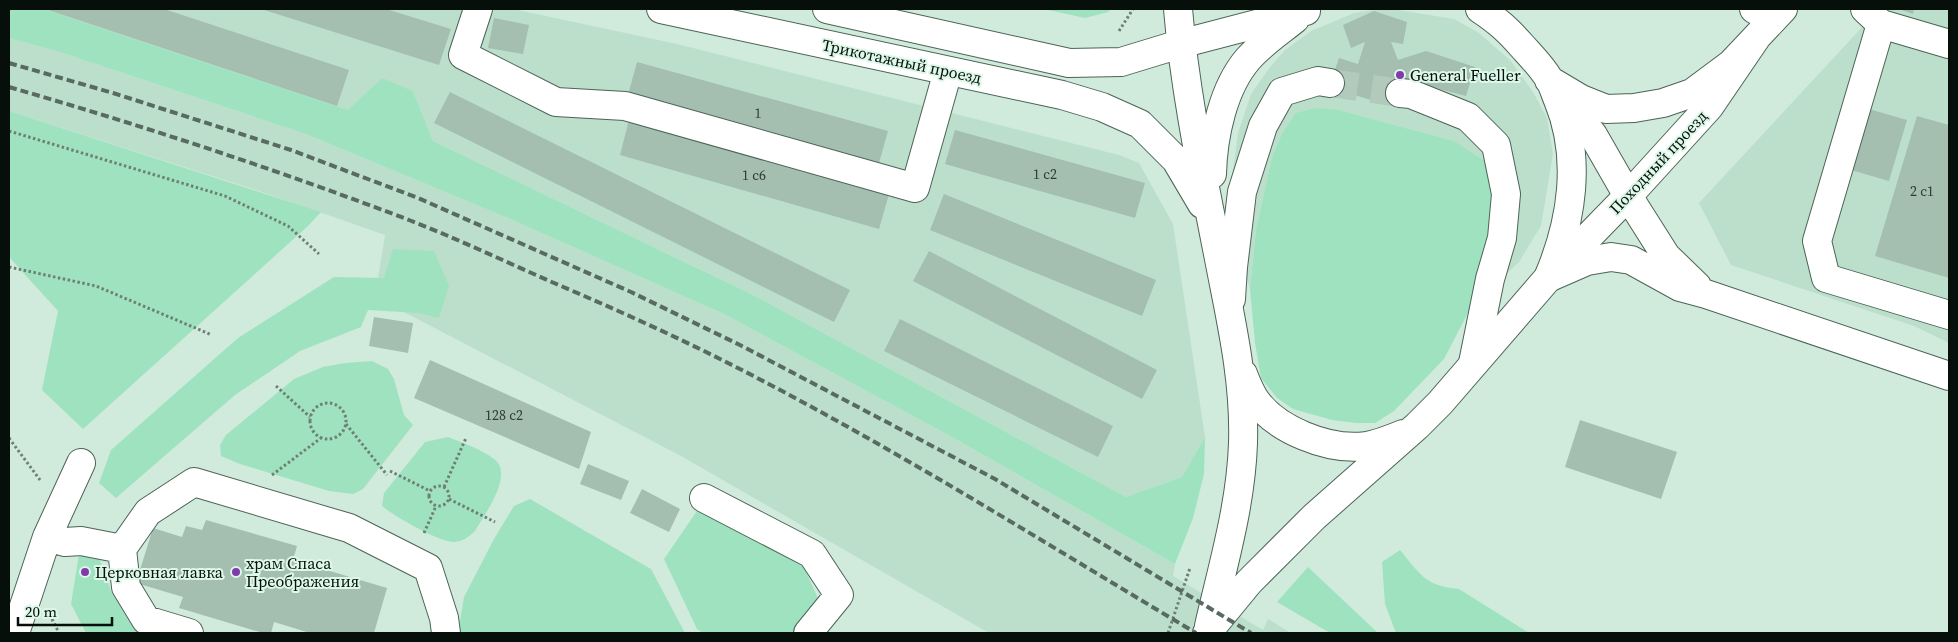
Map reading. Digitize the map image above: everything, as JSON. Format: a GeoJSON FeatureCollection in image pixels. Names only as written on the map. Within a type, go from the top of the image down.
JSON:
{"type":"FeatureCollection","features":[{"type":"Feature","properties":{"kind":"main road"},"geometry":{"type":"LineString","coordinates":[[478,9],[463,55],[556,102],[625,106],[915,188],[948,71]]}},
{"type":"Feature","properties":{"kind":"main road","name":"Трикотажный проезд"},"geometry":{"type":"LineString","coordinates":[[661,9],[1070,98],[1102,107],[1140,124],[1176,160],[1194,188],[1212,223]]}},
{"type":"Feature","properties":{"kind":"main road","name":"Трикотажный проезд"},"geometry":{"type":"LineString","coordinates":[[827,9],[1069,63],[1084,64],[1121,62],[1180,44],[1308,10]]}},
{"type":"Feature","properties":{"kind":"main road"},"geometry":{"type":"LineString","coordinates":[[1178,9],[1180,44],[1240,370],[1243,443],[1238,502],[1207,633]]}},
{"type":"Feature","properties":{"kind":"main road"},"geometry":{"type":"LineString","coordinates":[[1480,9],[1500,22],[1535,60],[1593,135],[1628,196],[1666,256],[1706,294]]}},
{"type":"Feature","properties":{"kind":"main road"},"geometry":{"type":"LineString","coordinates":[[1212,223],[1213,155],[1220,119],[1231,85],[1247,60],[1261,45],[1308,10]]}},
{"type":"Feature","properties":{"kind":"main road"},"geometry":{"type":"LineString","coordinates":[[1949,44],[1873,16],[1817,241],[1826,278],[1949,314]]}},
{"type":"Feature","properties":{"kind":"main road","name":"Походный проезд"},"geometry":{"type":"LineString","coordinates":[[1550,80],[1581,99],[1606,109],[1634,108],[1663,103],[1692,93],[1731,64],[1766,19]]}},
{"type":"Feature","properties":{"kind":"main road","name":"Походный проезд"},"geometry":{"type":"LineString","coordinates":[[1548,278],[1628,196],[1709,107],[1766,19]]}},
{"type":"Feature","properties":{"kind":"main road"},"geometry":{"type":"LineString","coordinates":[[1207,633],[1249,582],[1314,517],[1417,426],[1440,403],[1548,278],[1559,253],[1567,224],[1572,178],[1572,145],[1564,114],[1550,80]]}},
{"type":"Feature","properties":{"kind":"main road"},"geometry":{"type":"LineString","coordinates":[[1230,318],[1233,268],[1242,192],[1262,126],[1282,92],[1318,81],[1330,83]]}},
{"type":"Feature","properties":{"kind":"main road"},"geometry":{"type":"LineString","coordinates":[[1400,93],[1411,94],[1468,117],[1496,146],[1506,194],[1502,238],[1490,280],[1473,363]]}},
{"type":"Feature","properties":{"kind":"main road"},"geometry":{"type":"LineString","coordinates":[[1548,278],[1587,261],[1611,257],[1631,260],[1680,287],[1706,294],[1949,376]]}},
{"type":"Feature","properties":{"kind":"main road"},"geometry":{"type":"LineString","coordinates":[[1240,370],[1255,399],[1270,416],[1300,435],[1332,444],[1365,446],[1392,439],[1417,426]]}},
{"type":"Feature","properties":{"kind":"main road"},"geometry":{"type":"LineString","coordinates":[[14,633],[47,537],[81,463]]}},
{"type":"Feature","properties":{"kind":"main road"},"geometry":{"type":"LineString","coordinates":[[189,633],[146,620],[126,587],[122,549],[148,512],[194,482],[349,528],[428,568],[444,618],[446,633]]}},
{"type":"Feature","properties":{"kind":"main road"},"geometry":{"type":"LineString","coordinates":[[704,498],[812,554],[839,595],[808,633]]}},
{"type":"Feature","properties":{"kind":"main road"},"geometry":{"type":"LineString","coordinates":[[47,537],[65,542],[81,541],[122,549]]}},
{"type":"Feature","properties":{"kind":"path"},"geometry":{"type":"LineString","coordinates":[[9,131],[226,196],[288,226],[318,254]]}},
{"type":"Feature","properties":{"kind":"path"},"geometry":{"type":"LineString","coordinates":[[9,267],[96,286],[212,335]]}},
{"type":"Feature","properties":{"kind":"path"},"geometry":{"type":"LineString","coordinates":[[276,386],[310,418]]}},
{"type":"Feature","properties":{"kind":"path"},"geometry":{"type":"LineString","coordinates":[[324,403],[332,403],[343,410],[346,424],[339,436],[328,439],[322,438],[313,431],[310,425],[310,418],[318,406],[324,403]]}},
{"type":"Feature","properties":{"kind":"path"},"geometry":{"type":"LineString","coordinates":[[346,424],[387,475]]}},
{"type":"Feature","properties":{"kind":"path"},"geometry":{"type":"LineString","coordinates":[[9,438],[61,507]]}},
{"type":"Feature","properties":{"kind":"path"},"geometry":{"type":"LineString","coordinates":[[243,497],[322,438]]}},
{"type":"Feature","properties":{"kind":"path"},"geometry":{"type":"LineString","coordinates":[[444,487],[466,438]]}},
{"type":"Feature","properties":{"kind":"path"},"geometry":{"type":"LineString","coordinates":[[390,471],[430,492]]}},
{"type":"Feature","properties":{"kind":"path"},"geometry":{"type":"LineString","coordinates":[[444,487],[434,487],[430,492],[429,499],[436,506],[442,506],[449,499]]}},
{"type":"Feature","properties":{"kind":"path"},"geometry":{"type":"LineString","coordinates":[[444,487],[449,494],[449,499]]}},
{"type":"Feature","properties":{"kind":"path"},"geometry":{"type":"LineString","coordinates":[[449,499],[495,522]]}},
{"type":"Feature","properties":{"kind":"path"},"geometry":{"type":"LineString","coordinates":[[1168,633],[1192,560]]}},
{"type":"Feature","properties":{"kind":"shaded area"},"geometry":{"type":"Polygon","coordinates":[[[44,9],[513,9],[677,44],[1119,155],[1139,163],[1173,224],[1205,437],[1182,477],[1126,497],[753,295],[433,141],[413,91],[382,79],[348,110],[44,9]]]}},
{"type":"Feature","properties":{"kind":"shaded area"},"geometry":{"type":"Polygon","coordinates":[[[1392,9],[1454,19],[1479,33],[1511,61],[1533,92],[1547,118],[1553,154],[1541,226],[1519,262],[1470,309],[1454,141],[1339,110],[1272,157],[1256,230],[1250,289],[1230,218],[1230,193],[1238,133],[1251,94],[1285,50],[1311,31],[1354,13],[1392,9]]]}},
{"type":"Feature","properties":{"kind":"shaded area"},"geometry":{"type":"Polygon","coordinates":[[[1879,9],[1949,9],[1949,343],[1914,326],[1731,265],[1699,203],[1879,9]]]}},
{"type":"Feature","properties":{"kind":"shaded area"},"geometry":{"type":"Polygon","coordinates":[[[9,38],[60,52],[306,134],[508,218],[724,314],[952,437],[1175,564],[1173,576],[1263,630],[1268,619],[1291,633],[989,633],[681,456],[375,297],[385,235],[265,193],[9,111],[9,38]]]}},
{"type":"Feature","properties":{"kind":"green space"},"geometry":{"type":"Polygon","coordinates":[[[9,9],[44,9],[348,110],[382,78],[413,91],[433,141],[753,295],[1126,497],[1182,477],[1205,437],[1204,474],[1193,518],[1175,564],[952,437],[724,314],[508,218],[306,134],[60,52],[9,38],[9,9]]]}},
{"type":"Feature","properties":{"kind":"green space"},"geometry":{"type":"Polygon","coordinates":[[[1044,9],[1110,9],[1108,12],[1085,18],[1044,9]]]}},
{"type":"Feature","properties":{"kind":"green space"},"geometry":{"type":"Polygon","coordinates":[[[1316,108],[1339,110],[1454,141],[1486,162],[1495,187],[1495,231],[1470,309],[1444,359],[1394,411],[1375,423],[1332,420],[1293,409],[1277,398],[1261,378],[1255,343],[1250,289],[1256,230],[1272,157],[1283,132],[1296,113],[1316,108]]]}},
{"type":"Feature","properties":{"kind":"green space"},"geometry":{"type":"Polygon","coordinates":[[[9,111],[321,212],[308,226],[83,429],[42,390],[58,311],[9,257],[9,111]]]}},
{"type":"Feature","properties":{"kind":"green space"},"geometry":{"type":"Polygon","coordinates":[[[393,249],[434,251],[449,286],[439,318],[419,313],[368,310],[361,327],[300,351],[235,395],[116,498],[99,483],[111,450],[238,338],[334,277],[384,278],[393,249]]]}},
{"type":"Feature","properties":{"kind":"green space"},"geometry":{"type":"Polygon","coordinates":[[[372,361],[388,369],[394,379],[404,415],[413,425],[363,489],[353,494],[329,491],[240,464],[221,456],[220,445],[226,435],[294,379],[323,367],[372,361]]]}},
{"type":"Feature","properties":{"kind":"green space"},"geometry":{"type":"Polygon","coordinates":[[[448,437],[489,455],[500,466],[501,474],[496,495],[475,531],[461,541],[455,542],[428,534],[382,506],[384,493],[425,442],[448,437]]]}},
{"type":"Feature","properties":{"kind":"green space"},"geometry":{"type":"Polygon","coordinates":[[[530,499],[651,569],[685,633],[458,633],[464,597],[494,539],[514,506],[530,499]]]}},
{"type":"Feature","properties":{"kind":"green space"},"geometry":{"type":"Polygon","coordinates":[[[699,508],[803,565],[820,603],[796,633],[703,633],[697,629],[664,559],[699,508]]]}},
{"type":"Feature","properties":{"kind":"green space"},"geometry":{"type":"Polygon","coordinates":[[[1400,550],[1418,572],[1431,582],[1459,589],[1529,633],[1396,633],[1385,604],[1382,562],[1400,550]]]}},
{"type":"Feature","properties":{"kind":"green space"},"geometry":{"type":"Polygon","coordinates":[[[79,554],[99,558],[111,591],[131,624],[161,633],[86,633],[71,604],[79,554]]]}},
{"type":"Feature","properties":{"kind":"green space"},"geometry":{"type":"Polygon","coordinates":[[[1308,567],[1378,633],[1330,633],[1277,602],[1308,567]]]}},
{"type":"Feature","properties":{"kind":"building"},"geometry":{"type":"Polygon","coordinates":[[[45,9],[164,9],[349,70],[337,106],[45,9]]]}},
{"type":"Feature","properties":{"kind":"building"},"geometry":{"type":"Polygon","coordinates":[[[261,9],[386,9],[451,29],[439,65],[261,9]]]}},
{"type":"Feature","properties":{"kind":"building"},"geometry":{"type":"Polygon","coordinates":[[[1899,9],[1914,9],[1913,14],[1899,9]]]}},
{"type":"Feature","properties":{"kind":"building"},"geometry":{"type":"Polygon","coordinates":[[[1374,11],[1407,22],[1403,44],[1391,42],[1398,60],[1426,51],[1475,67],[1466,96],[1424,85],[1374,101],[1329,87],[1339,58],[1358,64],[1365,42],[1351,48],[1343,25],[1374,11]]]}},
{"type":"Feature","properties":{"kind":"building"},"geometry":{"type":"Polygon","coordinates":[[[494,18],[529,25],[523,54],[488,48],[494,18]]]}},
{"type":"Feature","properties":{"kind":"building"},"geometry":{"type":"Polygon","coordinates":[[[637,62],[888,131],[879,163],[628,95],[637,62]]]}},
{"type":"Feature","properties":{"kind":"building"},"geometry":{"type":"Polygon","coordinates":[[[450,92],[850,290],[834,322],[434,123],[450,92]]]}},
{"type":"Feature","properties":{"kind":"building"},"geometry":{"type":"Polygon","coordinates":[[[1869,109],[1907,120],[1889,181],[1851,170],[1869,109]]]}},
{"type":"Feature","properties":{"kind":"building"},"geometry":{"type":"Polygon","coordinates":[[[1917,116],[1949,125],[1949,278],[1875,256],[1917,116]]]}},
{"type":"Feature","properties":{"kind":"building"},"geometry":{"type":"Polygon","coordinates":[[[629,120],[889,194],[879,229],[620,155],[629,120]]]}},
{"type":"Feature","properties":{"kind":"building"},"geometry":{"type":"Polygon","coordinates":[[[955,130],[1145,183],[1135,218],[945,164],[955,130]]]}},
{"type":"Feature","properties":{"kind":"building"},"geometry":{"type":"Polygon","coordinates":[[[944,194],[1156,280],[1142,316],[930,230],[944,194]]]}},
{"type":"Feature","properties":{"kind":"building"},"geometry":{"type":"Polygon","coordinates":[[[929,251],[1157,370],[1142,399],[913,281],[929,251]]]}},
{"type":"Feature","properties":{"kind":"building"},"geometry":{"type":"Polygon","coordinates":[[[374,317],[413,323],[408,353],[369,346],[374,317]]]}},
{"type":"Feature","properties":{"kind":"building"},"geometry":{"type":"Polygon","coordinates":[[[900,319],[1113,426],[1098,457],[884,351],[900,319]]]}},
{"type":"Feature","properties":{"kind":"building"},"geometry":{"type":"Polygon","coordinates":[[[430,360],[591,432],[579,469],[414,398],[430,360]]]}},
{"type":"Feature","properties":{"kind":"building"},"geometry":{"type":"Polygon","coordinates":[[[1580,420],[1677,452],[1661,499],[1565,467],[1580,420]]]}},
{"type":"Feature","properties":{"kind":"building"},"geometry":{"type":"Polygon","coordinates":[[[588,464],[629,481],[621,500],[580,484],[588,464]]]}},
{"type":"Feature","properties":{"kind":"building"},"geometry":{"type":"Polygon","coordinates":[[[642,489],[680,509],[669,532],[630,513],[642,489]]]}},
{"type":"Feature","properties":{"kind":"building","name":"храм Спаса Преображения"},"geometry":{"type":"Polygon","coordinates":[[[206,520],[297,546],[293,560],[387,588],[374,633],[310,633],[274,622],[271,633],[263,633],[179,608],[183,597],[136,583],[153,528],[182,537],[186,526],[202,530],[206,520]]]}},
{"type":"Feature","properties":{"kind":"tunnel"},"geometry":{"type":"LineString","coordinates":[[1330,83],[1400,93]]}},
{"type":"Feature","properties":{"kind":"railway"},"geometry":{"type":"LineString","coordinates":[[9,63],[113,93],[291,150],[418,198],[631,292],[740,345],[995,479],[1251,633]]}},
{"type":"Feature","properties":{"kind":"railway"},"geometry":{"type":"LineString","coordinates":[[9,87],[210,149],[409,220],[645,323],[734,366],[852,429],[1196,633]]}},
{"type":"Feature","properties":{"kind":"place","name":"General Fueller"},"geometry":{"type":"Point","coordinates":[1400,75]}},
{"type":"Feature","properties":{"kind":"place","name":"Церковная лавка"},"geometry":{"type":"Point","coordinates":[85,572]}},
{"type":"Feature","properties":{"kind":"place","name":"храм Спаса Преображения"},"geometry":{"type":"Point","coordinates":[236,572]}}]}
